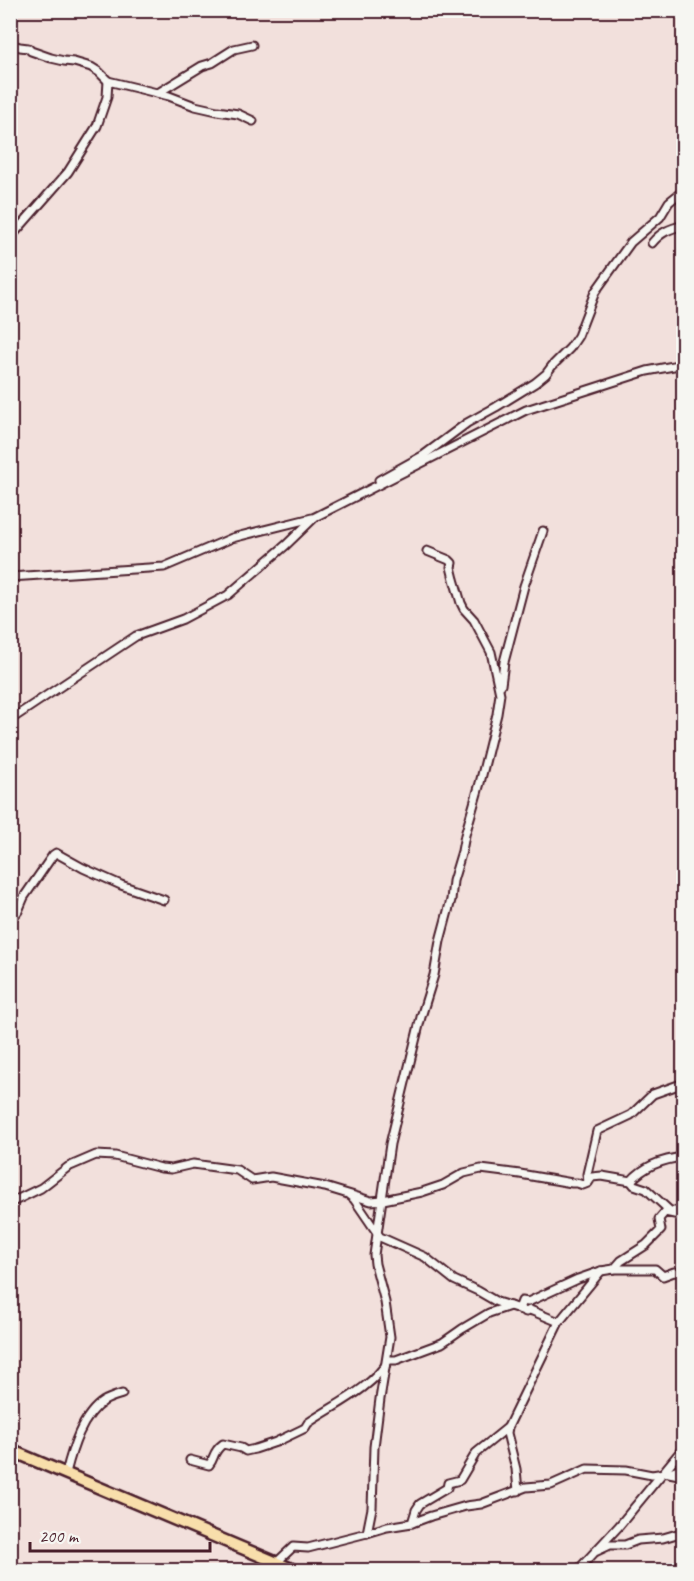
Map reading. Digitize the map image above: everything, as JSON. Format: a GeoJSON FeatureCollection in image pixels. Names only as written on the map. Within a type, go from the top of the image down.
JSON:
{"type":"FeatureCollection","features":[{"type":"Feature","properties":{"kind":"main road"},"geometry":{"type":"LineString","coordinates":[[10,1450],[294,1570]]}},
{"type":"Feature","properties":{"kind":"street"},"geometry":{"type":"LineString","coordinates":[[10,44],[28,48],[64,62],[74,62],[91,67],[108,81],[158,93],[195,106],[238,114],[253,122]]}},
{"type":"Feature","properties":{"kind":"street"},"geometry":{"type":"LineString","coordinates":[[158,93],[234,49],[252,45]]}},
{"type":"Feature","properties":{"kind":"street"},"geometry":{"type":"LineString","coordinates":[[10,238],[68,172],[97,126],[107,97],[108,81]]}},
{"type":"Feature","properties":{"kind":"street"},"geometry":{"type":"LineString","coordinates":[[349,500],[395,470],[424,455],[467,423],[528,388],[546,374],[578,336],[595,292],[631,242],[660,217],[669,201],[684,190]]}},
{"type":"Feature","properties":{"kind":"street"},"geometry":{"type":"LineString","coordinates":[[652,243],[670,228],[684,225]]}},
{"type":"Feature","properties":{"kind":"street"},"geometry":{"type":"LineString","coordinates":[[10,577],[164,567],[232,538],[315,517],[526,410],[647,371],[684,364]]}},
{"type":"Feature","properties":{"kind":"street"},"geometry":{"type":"LineString","coordinates":[[10,720],[136,636],[183,619],[228,595],[315,517]]}},
{"type":"Feature","properties":{"kind":"street"},"geometry":{"type":"LineString","coordinates":[[367,1533],[372,1508],[374,1447],[390,1337],[385,1302],[375,1264],[376,1233],[390,1144],[421,1017],[434,975],[451,900],[453,881],[497,714],[509,645],[526,579],[543,531]]}},
{"type":"Feature","properties":{"kind":"street"},"geometry":{"type":"LineString","coordinates":[[427,551],[452,563],[461,603],[474,620],[491,652],[500,694]]}},
{"type":"Feature","properties":{"kind":"street"},"geometry":{"type":"LineString","coordinates":[[10,921],[18,911],[24,897],[56,853],[121,885],[164,900]]}},
{"type":"Feature","properties":{"kind":"street"},"geometry":{"type":"LineString","coordinates":[[588,1183],[587,1174],[597,1131],[631,1115],[652,1094],[684,1083]]}},
{"type":"Feature","properties":{"kind":"street"},"geometry":{"type":"LineString","coordinates":[[10,1203],[42,1188],[68,1167],[104,1154],[161,1168],[171,1169],[193,1164],[237,1170],[252,1180],[271,1176],[325,1187],[372,1201],[443,1185],[464,1173],[481,1169],[583,1185],[588,1183],[591,1177],[602,1176],[631,1181],[634,1185],[646,1189],[670,1211],[684,1211]]}},
{"type":"Feature","properties":{"kind":"street"},"geometry":{"type":"LineString","coordinates":[[631,1181],[656,1162],[684,1157]]}},
{"type":"Feature","properties":{"kind":"street"},"geometry":{"type":"LineString","coordinates":[[348,1194],[354,1199],[376,1233],[384,1240],[425,1257],[454,1280],[497,1302],[526,1312],[530,1310],[559,1322]]}},
{"type":"Feature","properties":{"kind":"street"},"geometry":{"type":"LineString","coordinates":[[614,1269],[621,1261],[646,1245],[661,1230],[659,1219],[665,1212],[684,1216]]}},
{"type":"Feature","properties":{"kind":"street"},"geometry":{"type":"LineString","coordinates":[[519,1309],[522,1301],[528,1302],[601,1271],[655,1269],[663,1276],[674,1272],[684,1273]]}},
{"type":"Feature","properties":{"kind":"street"},"geometry":{"type":"LineString","coordinates":[[518,1491],[516,1470],[507,1433],[508,1427],[559,1322],[601,1271]]}},
{"type":"Feature","properties":{"kind":"street"},"geometry":{"type":"LineString","coordinates":[[190,1460],[209,1465],[217,1448],[223,1444],[246,1451],[276,1442],[305,1428],[308,1423],[365,1386],[384,1369],[389,1360],[396,1360],[442,1343],[485,1316],[510,1306]]}},
{"type":"Feature","properties":{"kind":"street"},"geometry":{"type":"LineString","coordinates":[[66,1473],[73,1449],[89,1414],[105,1401],[122,1394]]}},
{"type":"Feature","properties":{"kind":"street"},"geometry":{"type":"LineString","coordinates":[[412,1523],[420,1504],[447,1488],[448,1484],[460,1480],[476,1453],[508,1427]]}},
{"type":"Feature","properties":{"kind":"street"},"geometry":{"type":"LineString","coordinates":[[578,1570],[620,1526],[684,1447]]}},
{"type":"Feature","properties":{"kind":"street"},"geometry":{"type":"LineString","coordinates":[[276,1563],[293,1547],[308,1548],[387,1527],[412,1523],[466,1506],[481,1504],[526,1487],[551,1485],[587,1469],[626,1470],[652,1475],[684,1467]]}},
{"type":"Feature","properties":{"kind":"street"},"geometry":{"type":"LineString","coordinates":[[663,1473],[684,1476]]}},
{"type":"Feature","properties":{"kind":"street"},"geometry":{"type":"LineString","coordinates":[[595,1552],[610,1545],[625,1545],[638,1540],[663,1538],[684,1532]]}}]}
